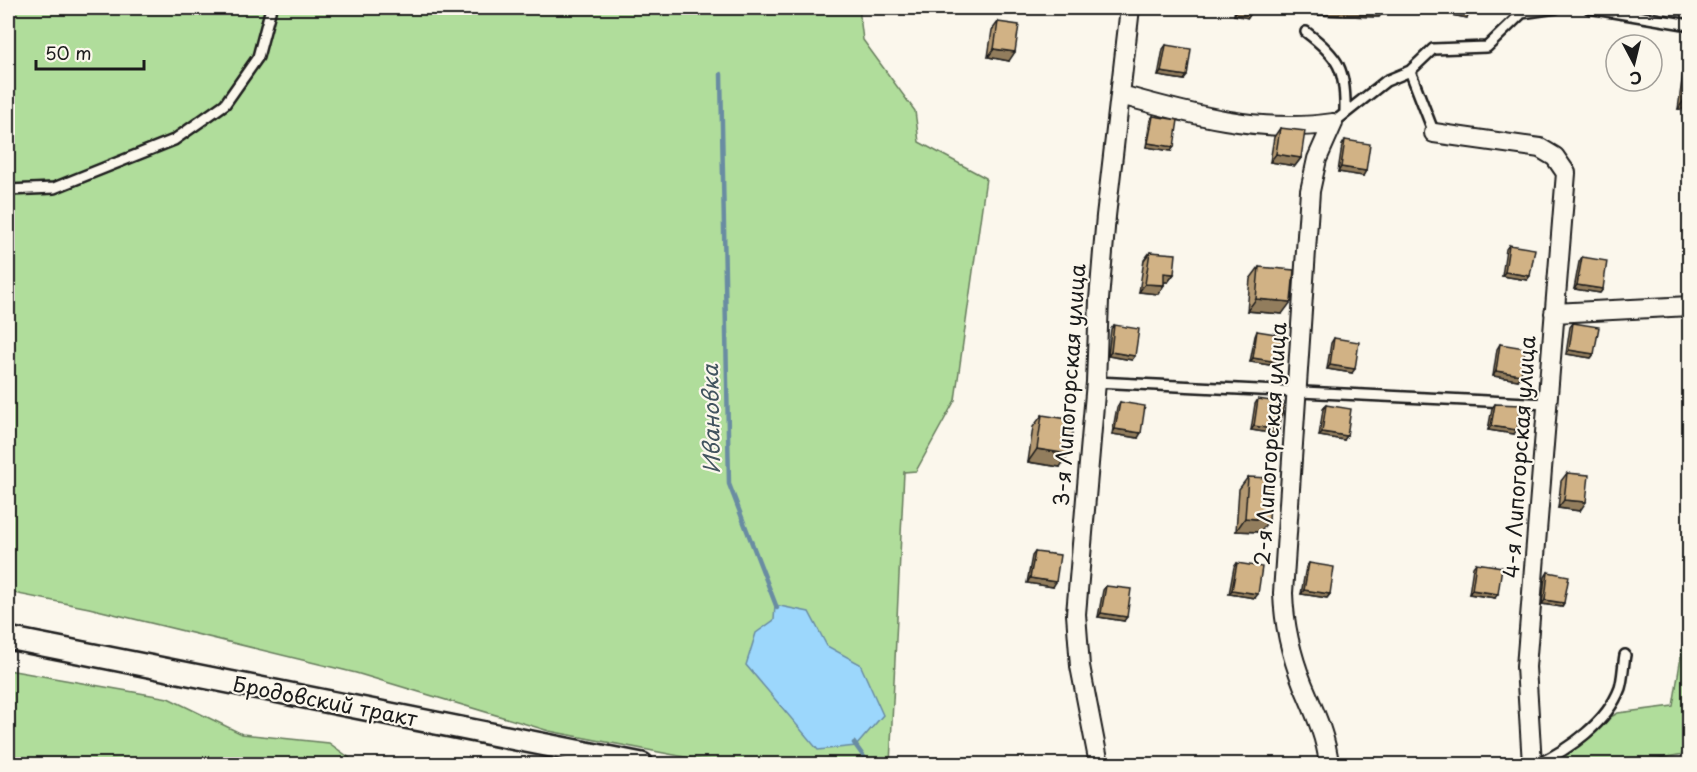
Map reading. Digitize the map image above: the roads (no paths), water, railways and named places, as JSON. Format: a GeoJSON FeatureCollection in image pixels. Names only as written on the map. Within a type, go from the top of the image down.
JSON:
{"type":"FeatureCollection","features":[{"type":"Feature","properties":{"kind":"street","name":"3-я Липогорская улица"},"geometry":{"type":"LineString","coordinates":[[1099,765],[1080,666],[1076,614],[1096,382],[1099,300],[1106,216],[1130,8]]}},
{"type":"Feature","properties":{"kind":"street"},"geometry":{"type":"LineString","coordinates":[[1121,95],[1172,109],[1272,126],[1339,117]]}},
{"type":"Feature","properties":{"kind":"street","name":"2-я Липогорская улица"},"geometry":{"type":"LineString","coordinates":[[1329,765],[1327,742],[1302,682],[1284,627],[1283,593],[1310,191],[1317,159],[1339,117]]}},
{"type":"Feature","properties":{"kind":"street","name":"4-я Липогорская улица"},"geometry":{"type":"LineString","coordinates":[[1434,134],[1540,148],[1555,157],[1566,173],[1526,667],[1532,765]]}},
{"type":"Feature","properties":{"kind":"street"},"geometry":{"type":"LineString","coordinates":[[1554,313],[1689,306]]}},
{"type":"Feature","properties":{"kind":"street","name":"Бродовский тракт"},"geometry":{"type":"LineString","coordinates":[[8,638],[642,765]]}},
{"type":"Feature","properties":{"kind":"lane"},"geometry":{"type":"LineString","coordinates":[[8,190],[54,188],[174,140],[225,104],[258,57],[271,8]]}},
{"type":"Feature","properties":{"kind":"lane"},"geometry":{"type":"LineString","coordinates":[[1339,117],[1386,81],[1410,71],[1433,49],[1486,47],[1522,13],[1556,8]]}},
{"type":"Feature","properties":{"kind":"lane"},"geometry":{"type":"LineString","coordinates":[[1589,8],[1689,25]]}},
{"type":"Feature","properties":{"kind":"lane"},"geometry":{"type":"LineString","coordinates":[[1306,32],[1330,50],[1341,72],[1345,92],[1339,117]]}},
{"type":"Feature","properties":{"kind":"lane"},"geometry":{"type":"LineString","coordinates":[[1410,71],[1434,134]]}},
{"type":"Feature","properties":{"kind":"lane"},"geometry":{"type":"LineString","coordinates":[[1096,382],[1548,404]]}},
{"type":"Feature","properties":{"kind":"lane"},"geometry":{"type":"LineString","coordinates":[[1538,765],[1559,754],[1598,721],[1612,705],[1620,687],[1624,655]]}},
{"type":"Feature","properties":{"kind":"water"},"geometry":{"type":"Polygon","coordinates":[[[775,605],[809,612],[827,646],[860,664],[883,715],[856,746],[818,750],[746,665],[756,633],[774,620],[775,605]]]}},
{"type":"Feature","properties":{"kind":"waterway","name":"Ивановка"},"geometry":{"type":"LineString","coordinates":[[721,74],[729,484],[777,608]]}},
{"type":"Feature","properties":{"kind":"waterway","name":"Ивановка"},"geometry":{"type":"LineString","coordinates":[[854,743],[869,764]]}}]}
